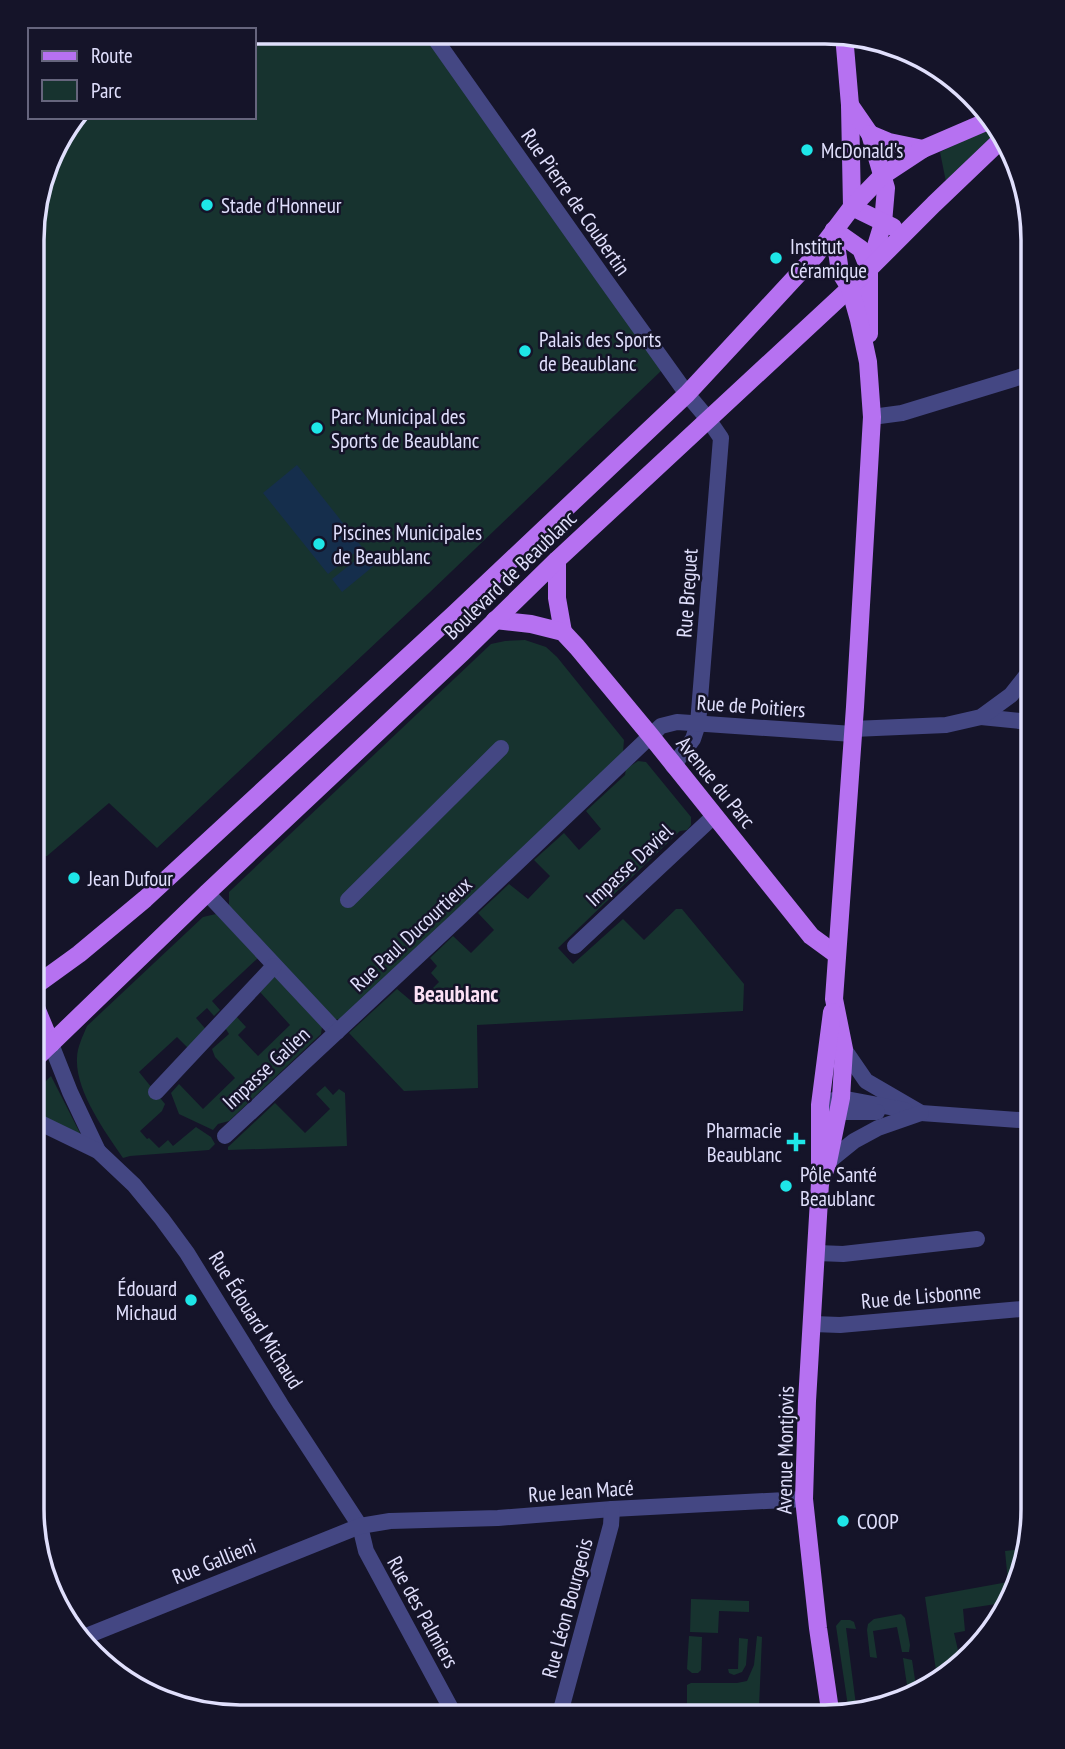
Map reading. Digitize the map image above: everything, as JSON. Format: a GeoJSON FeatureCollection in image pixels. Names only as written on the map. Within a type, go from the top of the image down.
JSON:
{"type":"FeatureCollection","features":[{"type":"Feature","properties":{"kind":"main road"},"geometry":{"type":"LineString","coordinates":[[845,45],[850,105],[852,207],[906,232]]}},
{"type":"Feature","properties":{"kind":"main road"},"geometry":{"type":"LineString","coordinates":[[834,999],[872,417],[868,362],[869,269],[883,223],[886,188],[870,134],[850,105]]}},
{"type":"Feature","properties":{"kind":"main road","name":"Boulevard de Beaublanc"},"geometry":{"type":"LineString","coordinates":[[44,987],[145,899],[687,394],[815,256],[852,207],[882,176],[923,149],[983,123]]}},
{"type":"Feature","properties":{"kind":"main road"},"geometry":{"type":"LineString","coordinates":[[870,134],[889,142],[923,149]]}},
{"type":"Feature","properties":{"kind":"main road","name":"Boulevard de Beaublanc"},"geometry":{"type":"LineString","coordinates":[[44,1051],[207,893],[444,671],[557,560],[850,288],[996,145]]}},
{"type":"Feature","properties":{"kind":"main road"},"geometry":{"type":"LineString","coordinates":[[834,230],[861,249],[869,269]]}},
{"type":"Feature","properties":{"kind":"main road"},"geometry":{"type":"LineString","coordinates":[[834,230],[840,272],[850,288],[868,362]]}},
{"type":"Feature","properties":{"kind":"main road"},"geometry":{"type":"LineString","coordinates":[[473,596],[495,620],[531,624],[563,632],[557,598],[557,560],[537,535]]}},
{"type":"Feature","properties":{"kind":"main road","name":"Avenue du Parc"},"geometry":{"type":"LineString","coordinates":[[563,632],[650,735],[811,936],[837,955]]}},
{"type":"Feature","properties":{"kind":"main road","name":"Avenue Montjovis"},"geometry":{"type":"LineString","coordinates":[[829,1705],[804,1499],[820,1183],[820,1105],[834,999]]}},
{"type":"Feature","properties":{"kind":"main road","name":"Avenue Montjovis"},"geometry":{"type":"LineString","coordinates":[[820,1183],[828,1162],[840,1105],[844,1049],[834,999]]}},
{"type":"Feature","properties":{"kind":"main road","name":"Rue Édouard Michaud"},"geometry":{"type":"LineString","coordinates":[[44,1026],[51,1044]]}},
{"type":"Feature","properties":{"kind":"street","name":"Rue Pierre de Coubertin"},"geometry":{"type":"LineString","coordinates":[[439,44],[687,394],[708,419]]}},
{"type":"Feature","properties":{"kind":"street"},"geometry":{"type":"LineString","coordinates":[[872,417],[902,413],[1021,377]]}},
{"type":"Feature","properties":{"kind":"street","name":"Rue Breguet"},"geometry":{"type":"LineString","coordinates":[[673,766],[693,739],[698,724],[721,438],[708,419]]}},
{"type":"Feature","properties":{"kind":"street"},"geometry":{"type":"LineString","coordinates":[[981,718],[1011,695],[1021,682]]}},
{"type":"Feature","properties":{"kind":"street"},"geometry":{"type":"LineString","coordinates":[[981,718],[1021,721]]}},
{"type":"Feature","properties":{"kind":"street","name":"Rue de Poitiers"},"geometry":{"type":"LineString","coordinates":[[650,735],[661,726],[677,722],[853,732],[946,725],[981,718]]}},
{"type":"Feature","properties":{"kind":"street","name":"Rue Paul Ducourtieux"},"geometry":{"type":"LineString","coordinates":[[337,1032],[650,735]]}},
{"type":"Feature","properties":{"kind":"street"},"geometry":{"type":"LineString","coordinates":[[348,900],[501,748]]}},
{"type":"Feature","properties":{"kind":"street","name":"Impasse Daviel"},"geometry":{"type":"LineString","coordinates":[[575,946],[713,816]]}},
{"type":"Feature","properties":{"kind":"street"},"geometry":{"type":"LineString","coordinates":[[207,893],[337,1032]]}},
{"type":"Feature","properties":{"kind":"street"},"geometry":{"type":"LineString","coordinates":[[156,1092],[274,966]]}},
{"type":"Feature","properties":{"kind":"street","name":"Impasse Galien"},"geometry":{"type":"LineString","coordinates":[[225,1136],[337,1032]]}},
{"type":"Feature","properties":{"kind":"street","name":"Rue Édouard Michaud"},"geometry":{"type":"LineString","coordinates":[[51,1044],[98,1151]]}},
{"type":"Feature","properties":{"kind":"street"},"geometry":{"type":"LineString","coordinates":[[844,1049],[866,1081],[921,1113]]}},
{"type":"Feature","properties":{"kind":"street"},"geometry":{"type":"LineString","coordinates":[[820,1105],[1021,1120]]}},
{"type":"Feature","properties":{"kind":"street"},"geometry":{"type":"LineString","coordinates":[[828,1162],[849,1144],[878,1128],[921,1113]]}},
{"type":"Feature","properties":{"kind":"street","name":"Rue Édouard Michaud"},"geometry":{"type":"LineString","coordinates":[[44,1125],[98,1151],[134,1185],[187,1253],[281,1405],[360,1525]]}},
{"type":"Feature","properties":{"kind":"street"},"geometry":{"type":"LineString","coordinates":[[817,1253],[843,1254],[977,1239]]}},
{"type":"Feature","properties":{"kind":"street","name":"Rue de Lisbonne"},"geometry":{"type":"LineString","coordinates":[[813,1324],[840,1325],[1021,1309]]}},
{"type":"Feature","properties":{"kind":"street","name":"Rue Jean Macé"},"geometry":{"type":"LineString","coordinates":[[360,1525],[390,1521],[498,1518],[804,1499]]}},
{"type":"Feature","properties":{"kind":"street","name":"Rue Léon Bourgeois"},"geometry":{"type":"LineString","coordinates":[[562,1705],[613,1516],[612,1509]]}},
{"type":"Feature","properties":{"kind":"street","name":"Rue Gallieni"},"geometry":{"type":"LineString","coordinates":[[89,1635],[360,1525]]}},
{"type":"Feature","properties":{"kind":"street","name":"Rue des Palmiers"},"geometry":{"type":"LineString","coordinates":[[360,1525],[366,1551],[450,1705]]}},
{"type":"Feature","properties":{"kind":"green space","name":"Parc Municipal des Sports de Beaublanc"},"geometry":{"type":"Polygon","coordinates":[[[256,44],[430,44],[662,370],[157,848],[109,803],[44,856],[44,239],[45,214],[59,164],[70,141],[86,119],[256,119],[256,44]]]}},
{"type":"Feature","properties":{"kind":"green space"},"geometry":{"type":"Polygon","coordinates":[[[987,130],[993,139],[946,182],[940,152],[987,130]]]}},
{"type":"Feature","properties":{"kind":"green space"},"geometry":{"type":"Polygon","coordinates":[[[525,640],[546,647],[557,657],[624,740],[623,752],[342,1020],[335,1019],[229,909],[229,892],[491,644],[525,640]]]}},
{"type":"Feature","properties":{"kind":"green space"},"geometry":{"type":"Polygon","coordinates":[[[638,761],[646,762],[691,817],[691,825],[687,830],[680,831],[558,948],[573,964],[623,919],[644,940],[676,909],[682,909],[744,984],[743,1011],[477,1025],[478,1088],[404,1091],[349,1033],[397,989],[416,1005],[439,982],[431,973],[437,966],[430,958],[453,936],[471,953],[494,930],[478,913],[509,884],[528,899],[550,876],[534,860],[564,833],[579,850],[601,829],[586,811],[625,775],[626,769],[638,761]]]}},
{"type":"Feature","properties":{"kind":"green space"},"geometry":{"type":"Polygon","coordinates":[[[216,914],[258,958],[212,1001],[220,1010],[214,1016],[207,1008],[196,1018],[210,1034],[193,1053],[177,1037],[139,1072],[165,1104],[162,1111],[140,1131],[147,1139],[159,1148],[168,1140],[173,1146],[196,1127],[211,1137],[215,1144],[209,1150],[123,1158],[86,1097],[78,1070],[80,1042],[87,1026],[203,917],[216,914]]]}},
{"type":"Feature","properties":{"kind":"green space"},"geometry":{"type":"Polygon","coordinates":[[[275,976],[322,1027],[321,1034],[229,1121],[218,1124],[213,1130],[179,1114],[171,1093],[179,1084],[203,1109],[235,1078],[215,1057],[212,1049],[229,1034],[224,1026],[235,1015],[246,1027],[238,1035],[258,1056],[290,1025],[260,992],[275,976]]]}},
{"type":"Feature","properties":{"kind":"green space"},"geometry":{"type":"Polygon","coordinates":[[[51,1076],[83,1139],[44,1118],[44,1083],[51,1076]]]}},
{"type":"Feature","properties":{"kind":"green space"},"geometry":{"type":"Polygon","coordinates":[[[325,1086],[333,1095],[339,1089],[345,1093],[347,1146],[228,1150],[228,1147],[275,1103],[305,1133],[330,1109],[316,1094],[325,1086]]]}},
{"type":"Feature","properties":{"kind":"green space"},"geometry":{"type":"Polygon","coordinates":[[[1017,1550],[1008,1581],[1005,1551],[1017,1550]]]}},
{"type":"Feature","properties":{"kind":"green space"},"geometry":{"type":"Polygon","coordinates":[[[1007,1582],[997,1604],[963,1609],[965,1631],[954,1633],[959,1653],[936,1671],[925,1597],[1007,1582]]]}},
{"type":"Feature","properties":{"kind":"green space"},"geometry":{"type":"Polygon","coordinates":[[[691,1599],[749,1601],[749,1612],[719,1611],[718,1633],[690,1632],[691,1599]]]}},
{"type":"Feature","properties":{"kind":"green space"},"geometry":{"type":"Polygon","coordinates":[[[901,1614],[905,1618],[909,1652],[902,1652],[897,1627],[873,1631],[877,1658],[870,1657],[868,1624],[874,1619],[901,1614]]]}},
{"type":"Feature","properties":{"kind":"green space"},"geometry":{"type":"Polygon","coordinates":[[[841,1620],[850,1620],[854,1622],[856,1629],[846,1628],[856,1702],[848,1704],[836,1626],[841,1620]]]}},
{"type":"Feature","properties":{"kind":"green space"},"geometry":{"type":"Polygon","coordinates":[[[689,1636],[702,1637],[701,1670],[698,1673],[687,1669],[689,1636]]]}},
{"type":"Feature","properties":{"kind":"green space"},"geometry":{"type":"Polygon","coordinates":[[[757,1636],[762,1637],[759,1705],[687,1705],[687,1685],[747,1681],[754,1665],[757,1636]]]}},
{"type":"Feature","properties":{"kind":"green space"},"geometry":{"type":"Polygon","coordinates":[[[739,1638],[748,1639],[746,1665],[742,1672],[734,1675],[729,1673],[728,1669],[738,1669],[739,1638]]]}},
{"type":"Feature","properties":{"kind":"green space"},"geometry":{"type":"Polygon","coordinates":[[[903,1658],[912,1660],[915,1683],[907,1687],[903,1658]]]}},
{"type":"Feature","properties":{"kind":"water"},"geometry":{"type":"Polygon","coordinates":[[[297,465],[362,547],[328,574],[263,493],[297,465]]]}},
{"type":"Feature","properties":{"kind":"water"},"geometry":{"type":"Polygon","coordinates":[[[366,552],[376,564],[342,592],[332,579],[366,552]]]}},
{"type":"Feature","properties":{"kind":"place","name":"McDonald's"},"geometry":{"type":"Point","coordinates":[807,150]}},
{"type":"Feature","properties":{"kind":"place","name":"Stade d'Honneur"},"geometry":{"type":"Point","coordinates":[207,205]}},
{"type":"Feature","properties":{"kind":"place","name":"Institut Céramique"},"geometry":{"type":"Point","coordinates":[776,258]}},
{"type":"Feature","properties":{"kind":"place","name":"Palais des Sports de Beaublanc"},"geometry":{"type":"Point","coordinates":[525,351]}},
{"type":"Feature","properties":{"kind":"place","name":"Parc Municipal des Sports de Beaublanc"},"geometry":{"type":"Point","coordinates":[317,428]}},
{"type":"Feature","properties":{"kind":"place","name":"Piscines Municipales de Beaublanc"},"geometry":{"type":"Point","coordinates":[319,544]}},
{"type":"Feature","properties":{"kind":"place","name":"Jean Dufour"},"geometry":{"type":"Point","coordinates":[74,878]}},
{"type":"Feature","properties":{"kind":"place","name":"Pharmacie Beaublanc"},"geometry":{"type":"Point","coordinates":[796,1142]}},
{"type":"Feature","properties":{"kind":"place","name":"Pôle Santé Beaublanc"},"geometry":{"type":"Point","coordinates":[786,1186]}},
{"type":"Feature","properties":{"kind":"place","name":"Édouard Michaud"},"geometry":{"type":"Point","coordinates":[191,1300]}},
{"type":"Feature","properties":{"kind":"place","name":"COOP"},"geometry":{"type":"Point","coordinates":[843,1521]}},
{"type":"Feature","properties":{"kind":"district","name":"Beaublanc"},"geometry":{"type":"Point","coordinates":[456,993]}}]}
